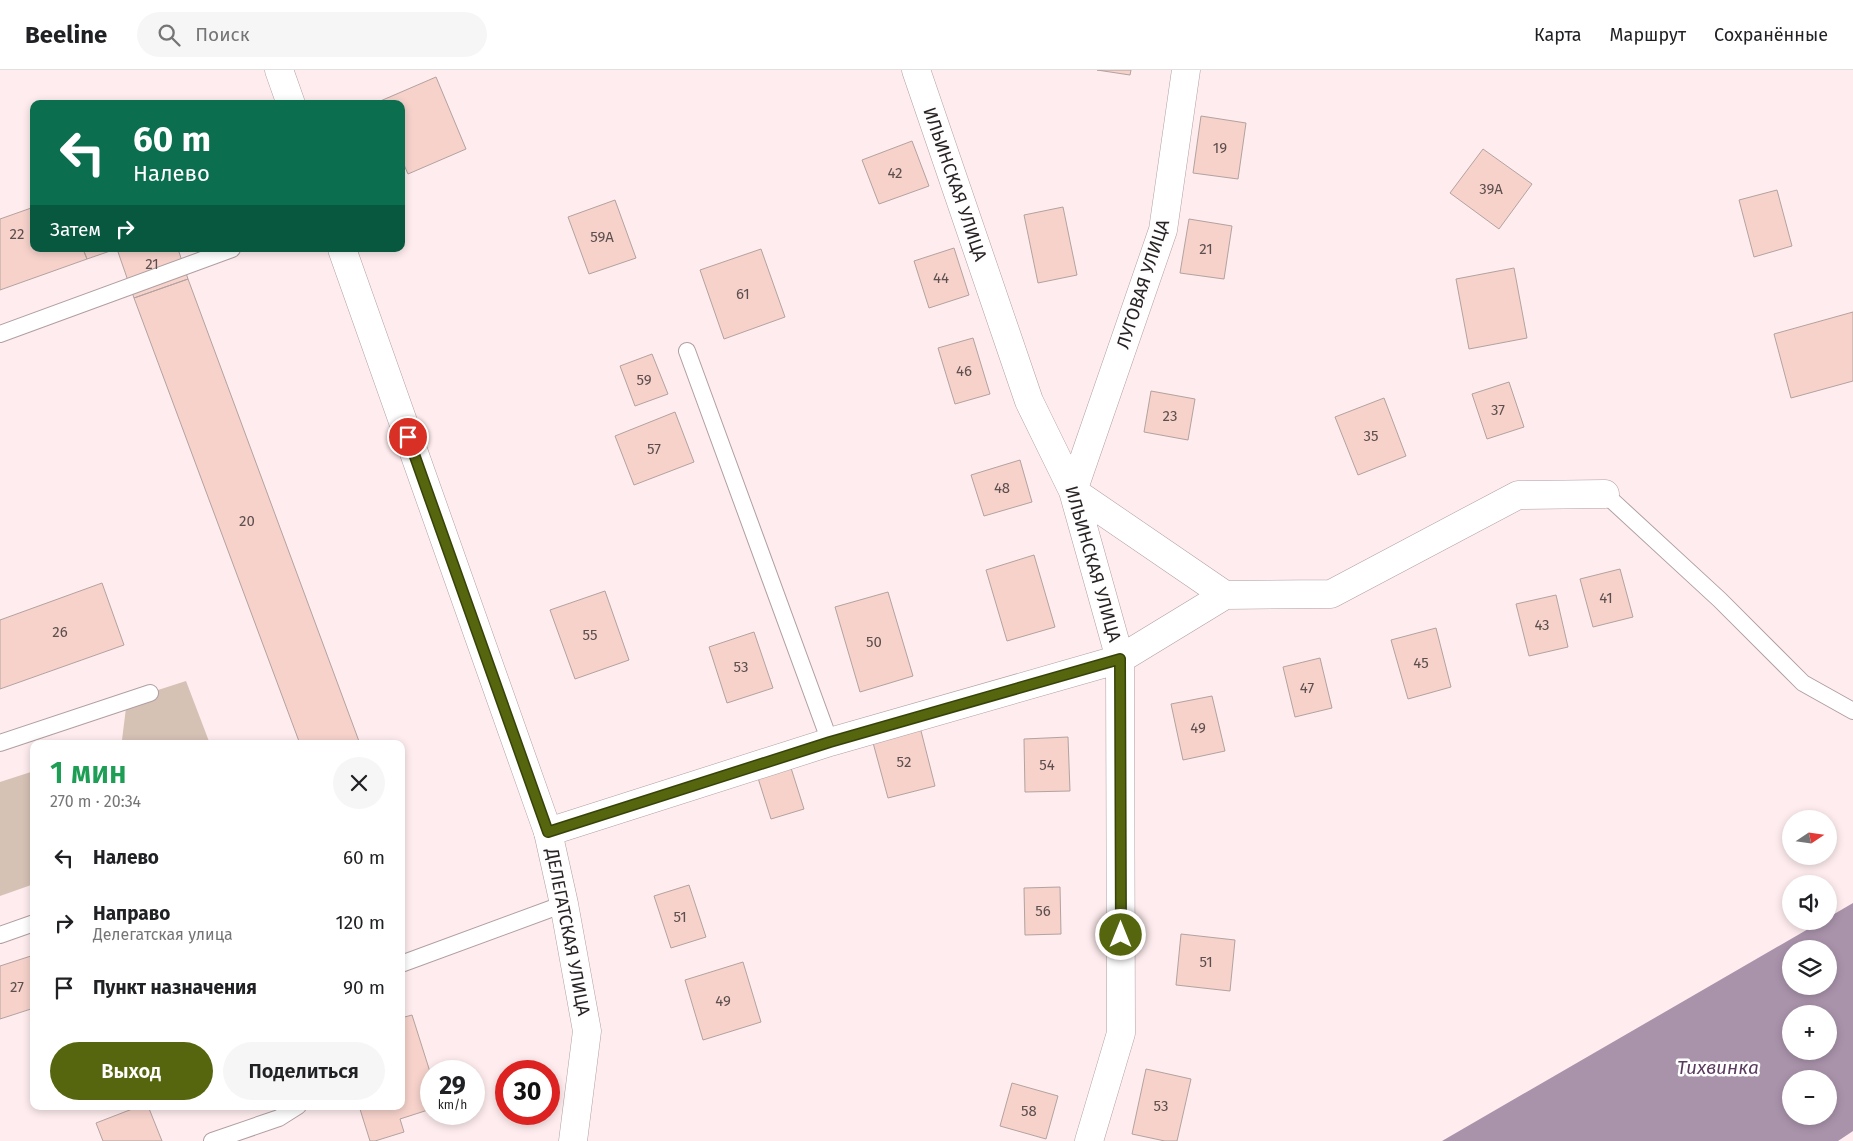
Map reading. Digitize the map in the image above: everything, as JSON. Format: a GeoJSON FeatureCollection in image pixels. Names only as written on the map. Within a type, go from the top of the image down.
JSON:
{"type":"FeatureCollection","features":[{"type":"Feature","properties":{"kind":"street"},"geometry":{"type":"LineString","coordinates":[[279,70],[289,100]]}},
{"type":"Feature","properties":{"kind":"street","name":"ИЛЬИНСКАЯ УЛИЦА"},"geometry":{"type":"LineString","coordinates":[[916,70],[1029,401],[1073,491],[1120,659],[1121,1033],[1088,1141]]}},
{"type":"Feature","properties":{"kind":"street","name":"ЛУГОВАЯ УЛИЦА"},"geometry":{"type":"LineString","coordinates":[[1073,491],[1163,230],[1186,70]]}},
{"type":"Feature","properties":{"kind":"street","name":"ДЕЛЕГАТСКАЯ УЛИЦА"},"geometry":{"type":"LineString","coordinates":[[343,252],[548,832],[564,904],[586,1030],[573,1141]]}},
{"type":"Feature","properties":{"kind":"street"},"geometry":{"type":"LineString","coordinates":[[1073,491],[1225,595]]}},
{"type":"Feature","properties":{"kind":"street"},"geometry":{"type":"LineString","coordinates":[[548,832],[830,742],[1120,659],[1225,595],[1331,594],[1518,495],[1605,494]]}},
{"type":"Feature","properties":{"kind":"lane"},"geometry":{"type":"LineString","coordinates":[[0,334],[224,252]]}},
{"type":"Feature","properties":{"kind":"lane"},"geometry":{"type":"LineString","coordinates":[[687,351],[830,742]]}},
{"type":"Feature","properties":{"kind":"lane"},"geometry":{"type":"LineString","coordinates":[[1605,494],[1720,600],[1803,683],[1853,711]]}},
{"type":"Feature","properties":{"kind":"lane"},"geometry":{"type":"LineString","coordinates":[[0,743],[150,693]]}},
{"type":"Feature","properties":{"kind":"lane"},"geometry":{"type":"LineString","coordinates":[[405,963],[564,904]]}},
{"type":"Feature","properties":{"kind":"lane"},"geometry":{"type":"LineString","coordinates":[[0,935],[30,925]]}},
{"type":"Feature","properties":{"kind":"lane"},"geometry":{"type":"LineString","coordinates":[[212,1141],[279,1118],[292,1110]]}},
{"type":"Feature","properties":{"kind":"shaded area"},"geometry":{"type":"Polygon","coordinates":[[[186,681],[208,740],[122,740],[127,700],[186,681]]]}},
{"type":"Feature","properties":{"kind":"shaded area"},"geometry":{"type":"Polygon","coordinates":[[[30,772],[30,885],[0,896],[0,782],[30,772]]]}},
{"type":"Feature","properties":{"kind":"water","name":"Тихвинка"},"geometry":{"type":"Polygon","coordinates":[[[1853,903],[1853,1131],[1838,1141],[1442,1141],[1782,944],[1782,995],[1837,995],[1837,940],[1789,940],[1806,930],[1837,930],[1837,912],[1853,903]]]}},
{"type":"Feature","properties":{"kind":"building"},"geometry":{"type":"Polygon","coordinates":[[[1097,70],[1131,70],[1130,75],[1097,70]]]}},
{"type":"Feature","properties":{"kind":"building"},"geometry":{"type":"Polygon","coordinates":[[[436,77],[466,149],[408,174],[405,167],[405,100],[383,100],[436,77]]]}},
{"type":"Feature","properties":{"kind":"building"},"geometry":{"type":"Polygon","coordinates":[[[1201,116],[1246,123],[1238,179],[1193,173],[1201,116]]]}},
{"type":"Feature","properties":{"kind":"building"},"geometry":{"type":"Polygon","coordinates":[[[912,141],[929,186],[879,204],[862,160],[912,141]]]}},
{"type":"Feature","properties":{"kind":"building"},"geometry":{"type":"Polygon","coordinates":[[[1483,149],[1532,184],[1499,229],[1450,193],[1483,149]]]}},
{"type":"Feature","properties":{"kind":"building"},"geometry":{"type":"Polygon","coordinates":[[[1777,190],[1792,246],[1754,257],[1739,200],[1777,190]]]}},
{"type":"Feature","properties":{"kind":"building"},"geometry":{"type":"Polygon","coordinates":[[[615,200],[636,258],[589,274],[568,217],[615,200]]]}},
{"type":"Feature","properties":{"kind":"building"},"geometry":{"type":"Polygon","coordinates":[[[1063,207],[1077,275],[1038,283],[1024,215],[1063,207]]]}},
{"type":"Feature","properties":{"kind":"building"},"geometry":{"type":"Polygon","coordinates":[[[30,208],[30,252],[84,252],[87,259],[0,290],[0,219],[30,208]]]}},
{"type":"Feature","properties":{"kind":"building"},"geometry":{"type":"Polygon","coordinates":[[[1189,219],[1232,226],[1224,279],[1180,273],[1189,219]]]}},
{"type":"Feature","properties":{"kind":"building"},"geometry":{"type":"Polygon","coordinates":[[[954,248],[969,295],[929,308],[914,261],[954,248]]]}},
{"type":"Feature","properties":{"kind":"building"},"geometry":{"type":"Polygon","coordinates":[[[761,249],[785,317],[724,339],[700,270],[761,249]]]}},
{"type":"Feature","properties":{"kind":"building"},"geometry":{"type":"Polygon","coordinates":[[[84,252],[107,252],[87,259],[84,252]]]}},
{"type":"Feature","properties":{"kind":"building"},"geometry":{"type":"Polygon","coordinates":[[[118,252],[179,252],[188,279],[134,298],[118,252]]]}},
{"type":"Feature","properties":{"kind":"building"},"geometry":{"type":"Polygon","coordinates":[[[1514,268],[1527,338],[1469,349],[1456,279],[1514,268]]]}},
{"type":"Feature","properties":{"kind":"building"},"geometry":{"type":"Polygon","coordinates":[[[188,279],[359,740],[299,740],[134,298],[188,279]]]}},
{"type":"Feature","properties":{"kind":"building"},"geometry":{"type":"Polygon","coordinates":[[[1853,312],[1853,381],[1791,398],[1774,334],[1853,312]]]}},
{"type":"Feature","properties":{"kind":"building"},"geometry":{"type":"Polygon","coordinates":[[[973,338],[990,394],[955,404],[938,348],[973,338]]]}},
{"type":"Feature","properties":{"kind":"building"},"geometry":{"type":"Polygon","coordinates":[[[652,354],[668,394],[635,406],[620,366],[652,354]]]}},
{"type":"Feature","properties":{"kind":"building"},"geometry":{"type":"Polygon","coordinates":[[[1509,382],[1524,427],[1487,439],[1472,394],[1509,382]]]}},
{"type":"Feature","properties":{"kind":"building"},"geometry":{"type":"Polygon","coordinates":[[[1151,391],[1195,399],[1188,440],[1144,432],[1151,391]]]}},
{"type":"Feature","properties":{"kind":"building"},"geometry":{"type":"Polygon","coordinates":[[[1384,398],[1406,456],[1358,475],[1335,417],[1384,398]]]}},
{"type":"Feature","properties":{"kind":"building"},"geometry":{"type":"Polygon","coordinates":[[[675,412],[694,462],[634,485],[615,436],[675,412]]]}},
{"type":"Feature","properties":{"kind":"building"},"geometry":{"type":"Polygon","coordinates":[[[1020,460],[1032,502],[984,516],[971,475],[1020,460]]]}},
{"type":"Feature","properties":{"kind":"building"},"geometry":{"type":"Polygon","coordinates":[[[1034,555],[1055,627],[1007,641],[986,570],[1034,555]]]}},
{"type":"Feature","properties":{"kind":"building"},"geometry":{"type":"Polygon","coordinates":[[[1620,569],[1633,617],[1593,627],[1580,579],[1620,569]]]}},
{"type":"Feature","properties":{"kind":"building"},"geometry":{"type":"Polygon","coordinates":[[[102,583],[124,645],[0,689],[0,620],[102,583]]]}},
{"type":"Feature","properties":{"kind":"building"},"geometry":{"type":"Polygon","coordinates":[[[605,591],[629,660],[575,679],[550,610],[605,591]]]}},
{"type":"Feature","properties":{"kind":"building"},"geometry":{"type":"Polygon","coordinates":[[[888,592],[913,676],[860,692],[835,607],[888,592]]]}},
{"type":"Feature","properties":{"kind":"building"},"geometry":{"type":"Polygon","coordinates":[[[1556,595],[1568,647],[1529,656],[1516,604],[1556,595]]]}},
{"type":"Feature","properties":{"kind":"building"},"geometry":{"type":"Polygon","coordinates":[[[1436,628],[1451,687],[1408,699],[1391,640],[1436,628]]]}},
{"type":"Feature","properties":{"kind":"building"},"geometry":{"type":"Polygon","coordinates":[[[754,632],[773,688],[727,703],[709,647],[754,632]]]}},
{"type":"Feature","properties":{"kind":"building"},"geometry":{"type":"Polygon","coordinates":[[[1320,658],[1332,708],[1295,717],[1283,667],[1320,658]]]}},
{"type":"Feature","properties":{"kind":"building"},"geometry":{"type":"Polygon","coordinates":[[[1212,696],[1225,751],[1183,760],[1171,704],[1212,696]]]}},
{"type":"Feature","properties":{"kind":"building"},"geometry":{"type":"Polygon","coordinates":[[[920,727],[935,786],[888,798],[872,739],[920,727]]]}},
{"type":"Feature","properties":{"kind":"building"},"geometry":{"type":"Polygon","coordinates":[[[1068,737],[1070,791],[1025,792],[1024,739],[1068,737]]]}},
{"type":"Feature","properties":{"kind":"building"},"geometry":{"type":"Polygon","coordinates":[[[791,768],[804,809],[771,819],[758,778],[791,768]]]}},
{"type":"Feature","properties":{"kind":"building"},"geometry":{"type":"Polygon","coordinates":[[[689,885],[706,937],[671,948],[654,896],[689,885]]]}},
{"type":"Feature","properties":{"kind":"building"},"geometry":{"type":"Polygon","coordinates":[[[1060,887],[1061,934],[1025,935],[1024,888],[1060,887]]]}},
{"type":"Feature","properties":{"kind":"building"},"geometry":{"type":"Polygon","coordinates":[[[1181,934],[1235,940],[1230,991],[1176,985],[1181,934]]]}},
{"type":"Feature","properties":{"kind":"building"},"geometry":{"type":"Polygon","coordinates":[[[30,956],[30,1009],[0,1019],[0,966],[30,956]]]}},
{"type":"Feature","properties":{"kind":"building"},"geometry":{"type":"Polygon","coordinates":[[[743,962],[761,1022],[703,1040],[685,980],[743,962]]]}},
{"type":"Feature","properties":{"kind":"building"},"geometry":{"type":"Polygon","coordinates":[[[412,1015],[426,1060],[420,1060],[420,1113],[400,1119],[404,1132],[370,1141],[360,1110],[405,1110],[405,1017],[412,1015]]]}},
{"type":"Feature","properties":{"kind":"building"},"geometry":{"type":"Polygon","coordinates":[[[1146,1069],[1191,1079],[1177,1141],[1165,1141],[1132,1134],[1146,1069]]]}},
{"type":"Feature","properties":{"kind":"building"},"geometry":{"type":"Polygon","coordinates":[[[1012,1083],[1058,1096],[1046,1139],[1000,1126],[1012,1083]]]}},
{"type":"Feature","properties":{"kind":"building"},"geometry":{"type":"Polygon","coordinates":[[[130,1110],[150,1110],[162,1141],[103,1141],[96,1123],[130,1110]]]}},
{"type":"Feature","properties":{"kind":"route"},"geometry":{"type":"LineString","coordinates":[[408,437],[548,832],[830,742],[1120,659],[1121,935]]}}]}
